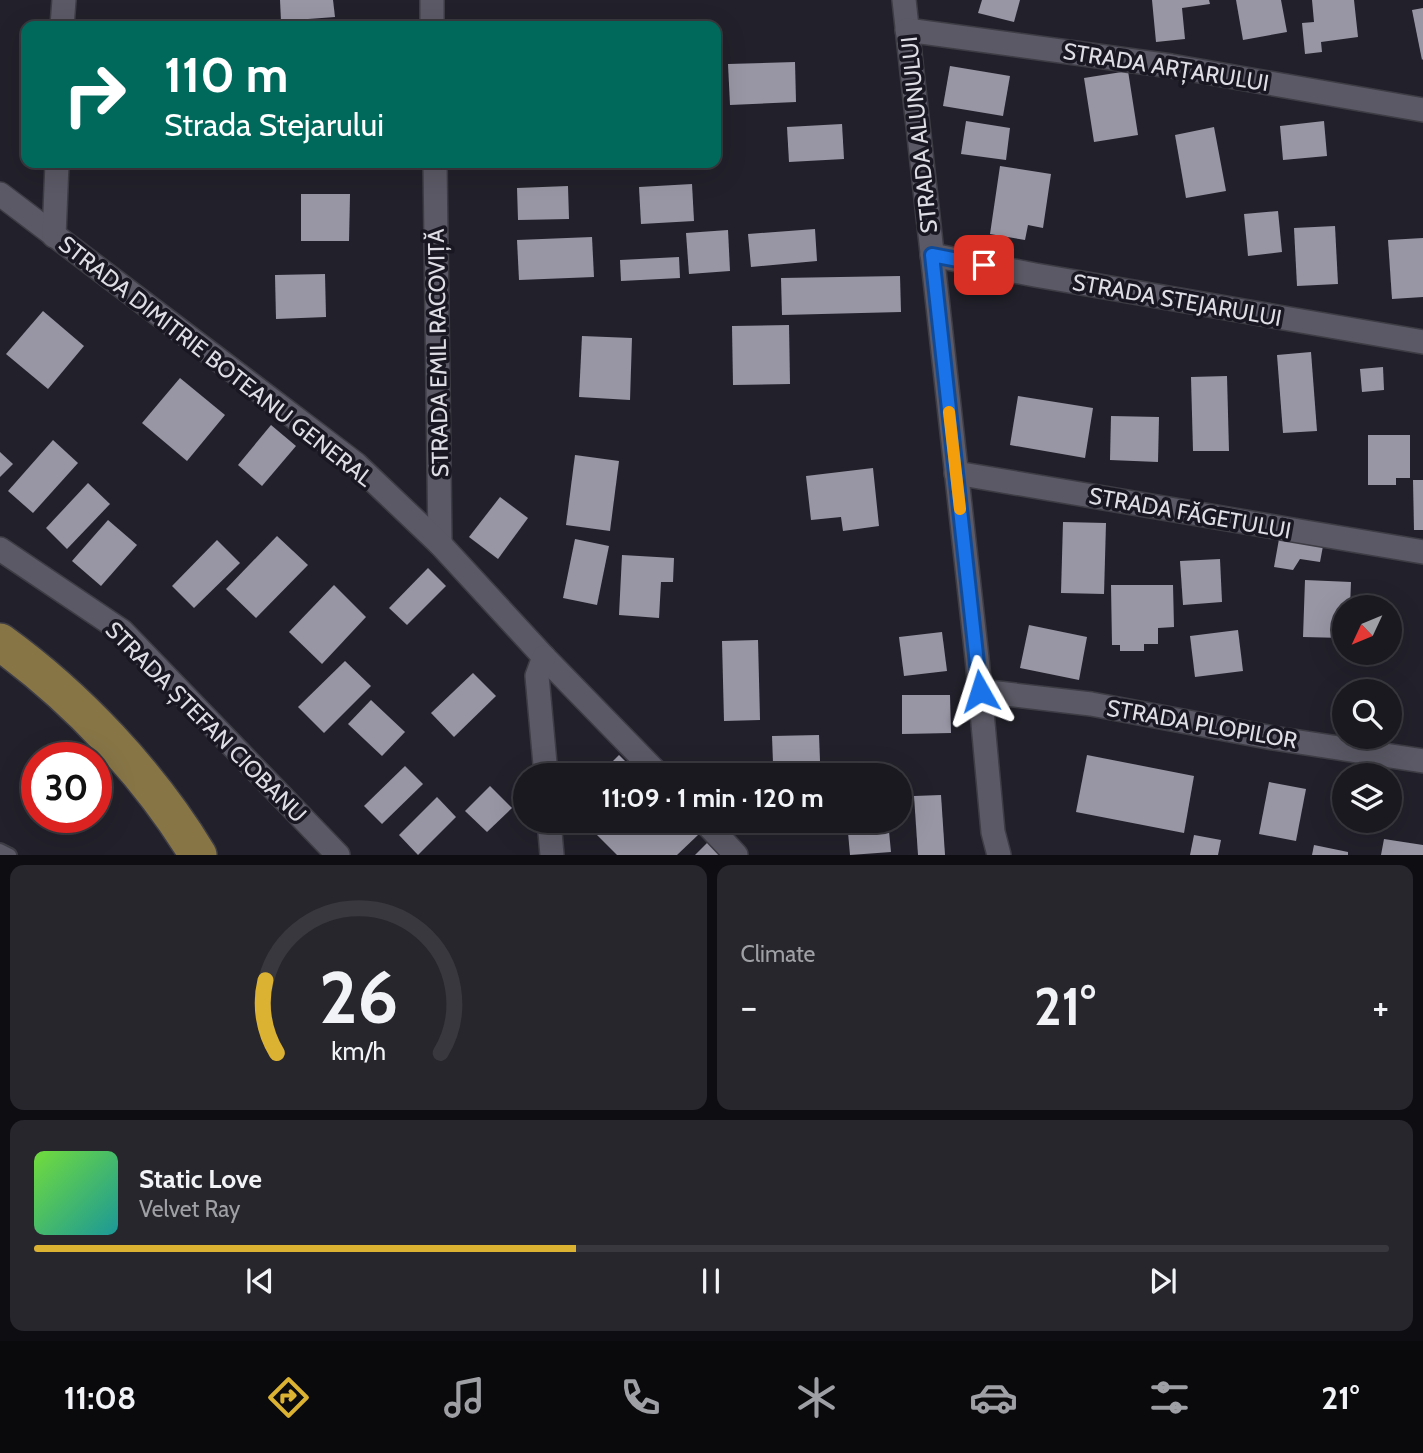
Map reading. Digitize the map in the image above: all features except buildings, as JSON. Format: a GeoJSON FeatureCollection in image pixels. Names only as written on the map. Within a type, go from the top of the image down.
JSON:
{"type":"FeatureCollection","features":[{"type":"Feature","properties":{"kind":"main road"},"geometry":{"type":"LineString","coordinates":[[0,642],[59,688],[115,745],[198,855]]}},
{"type":"Feature","properties":{"kind":"street"},"geometry":{"type":"LineString","coordinates":[[62,21],[64,0]]}},
{"type":"Feature","properties":{"kind":"street"},"geometry":{"type":"LineString","coordinates":[[432,0],[432,21]]}},
{"type":"Feature","properties":{"kind":"street","name":"STRADA ALUNULUI"},"geometry":{"type":"LineString","coordinates":[[904,0],[993,832],[999,855]]}},
{"type":"Feature","properties":{"kind":"street","name":"STRADA ARȚARULUI"},"geometry":{"type":"LineString","coordinates":[[907,30],[1171,66],[1423,110]]}},
{"type":"Feature","properties":{"kind":"street"},"geometry":{"type":"LineString","coordinates":[[54,236],[57,168]]}},
{"type":"Feature","properties":{"kind":"street","name":"STRADA EMIL RACOVIȚĂ"},"geometry":{"type":"LineString","coordinates":[[435,168],[440,544]]}},
{"type":"Feature","properties":{"kind":"street","name":"STRADA DIMITRIE BOTEANU GENERAL"},"geometry":{"type":"LineString","coordinates":[[0,194],[356,464],[440,544],[544,657],[647,763]]}},
{"type":"Feature","properties":{"kind":"street","name":"STRADA STEJARULUI"},"geometry":{"type":"LineString","coordinates":[[932,255],[1423,342]]}},
{"type":"Feature","properties":{"kind":"street","name":"STRADA FĂGETULUI"},"geometry":{"type":"LineString","coordinates":[[956,473],[1423,552]]}},
{"type":"Feature","properties":{"kind":"street","name":"STRADA ȘTEFAN CIOBANU"},"geometry":{"type":"LineString","coordinates":[[0,549],[122,631],[338,855]]}},
{"type":"Feature","properties":{"kind":"street"},"geometry":{"type":"LineString","coordinates":[[544,657],[537,676],[545,763]]}},
{"type":"Feature","properties":{"kind":"street","name":"STRADA PLOPILOR"},"geometry":{"type":"LineString","coordinates":[[980,691],[1091,705],[1273,738],[1423,761]]}},
{"type":"Feature","properties":{"kind":"street"},"geometry":{"type":"LineString","coordinates":[[550,833],[552,855]]}},
{"type":"Feature","properties":{"kind":"street"},"geometry":{"type":"LineString","coordinates":[[715,833],[736,855]]}},
{"type":"Feature","properties":{"kind":"lane"},"geometry":{"type":"LineString","coordinates":[[0,850],[10,855]]}},
{"type":"Feature","properties":{"kind":"slow traffic"},"geometry":{"type":"LineString","coordinates":[[949,412],[960,509]]}},
{"type":"Feature","properties":{"kind":"route"},"geometry":{"type":"LineString","coordinates":[[980,691],[932,255],[984,265]]}}]}
